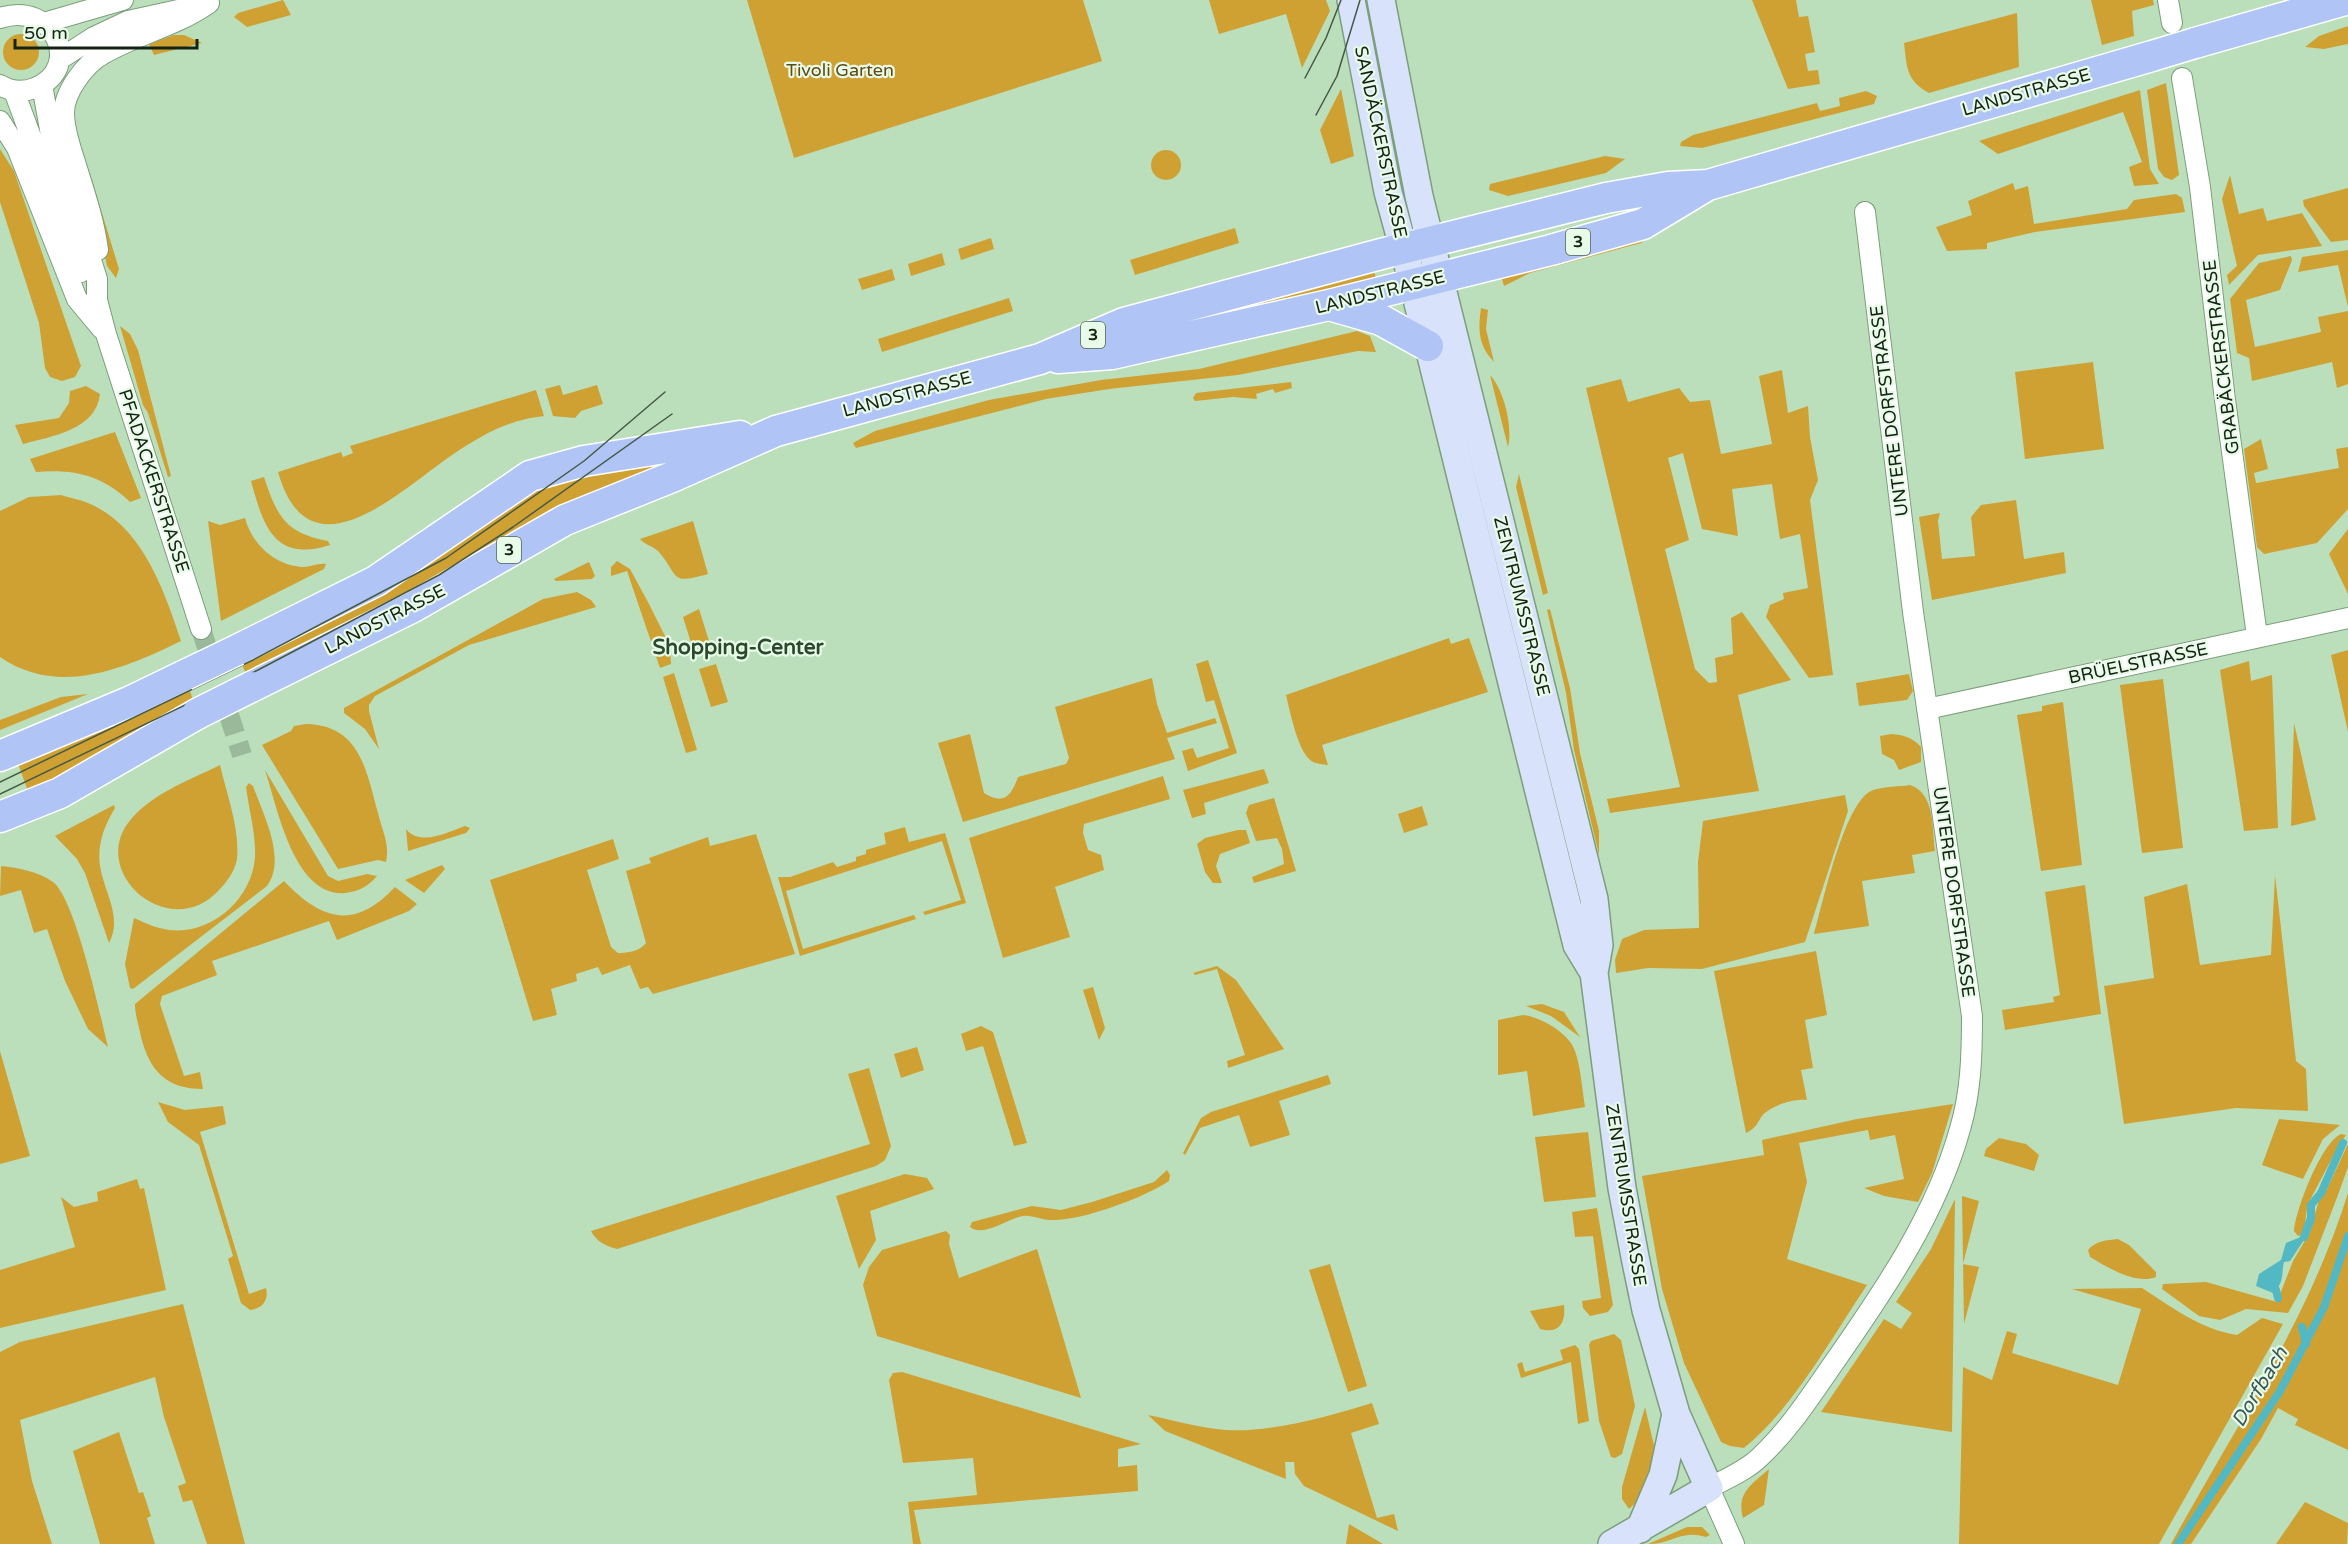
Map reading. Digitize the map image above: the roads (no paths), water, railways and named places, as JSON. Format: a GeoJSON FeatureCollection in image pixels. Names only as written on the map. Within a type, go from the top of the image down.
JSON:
{"type":"FeatureCollection","features":[{"type":"Feature","properties":{"kind":"main road","name":"LANDSTRASSE"},"geometry":{"type":"LineString","coordinates":[[0,756],[129,702],[376,581],[530,476],[584,461],[776,431],[1040,359],[1124,323],[1417,245],[1606,198],[1668,188],[1708,185],[2345,0]]}},
{"type":"Feature","properties":{"kind":"main road","name":"LANDSTRASSE"},"geometry":{"type":"LineString","coordinates":[[1040,359],[1112,354],[1329,305],[1643,224],[1708,185]]}},
{"type":"Feature","properties":{"kind":"main road"},"geometry":{"type":"LineString","coordinates":[[1329,305],[1381,320],[1428,346]]}},
{"type":"Feature","properties":{"kind":"main road","name":"LANDSTRASSE"},"geometry":{"type":"LineString","coordinates":[[0,817],[60,793],[197,714],[413,607],[565,520],[672,477],[776,431]]}},
{"type":"Feature","properties":{"kind":"street"},"geometry":{"type":"LineString","coordinates":[[47,22],[123,0]]}},
{"type":"Feature","properties":{"kind":"street","name":"SANDÄCKERSTRASSE"},"geometry":{"type":"LineString","coordinates":[[1352,0],[1388,192],[1417,245]]}},
{"type":"Feature","properties":{"kind":"street","name":"SANDÄCKERSTRASSE"},"geometry":{"type":"LineString","coordinates":[[1381,0],[1417,245]]}},
{"type":"Feature","properties":{"kind":"street"},"geometry":{"type":"LineString","coordinates":[[2168,0],[2172,23]]}},
{"type":"Feature","properties":{"kind":"street"},"geometry":{"type":"LineString","coordinates":[[7,88],[28,90],[42,85],[50,78],[60,59],[94,37],[128,21],[215,2]]}},
{"type":"Feature","properties":{"kind":"street","name":"PFADACKERSTRASSE"},"geometry":{"type":"LineString","coordinates":[[97,279],[100,267],[95,228],[66,131],[63,111],[69,92],[81,74],[101,54],[188,18],[215,2]]}},
{"type":"Feature","properties":{"kind":"street"},"geometry":{"type":"LineString","coordinates":[[0,18],[23,6],[47,22],[56,33],[60,59]]}},
{"type":"Feature","properties":{"kind":"street","name":"GRABÄCKERSTRASSE"},"geometry":{"type":"LineString","coordinates":[[2182,78],[2200,187],[2224,400],[2257,636]]}},
{"type":"Feature","properties":{"kind":"street","name":"PFADACKERSTRASSE"},"geometry":{"type":"LineString","coordinates":[[42,85],[51,135],[97,279],[98,300],[106,334],[201,629]]}},
{"type":"Feature","properties":{"kind":"street","name":"PFADACKERSTRASSE"},"geometry":{"type":"LineString","coordinates":[[7,88],[85,283],[98,300]]}},
{"type":"Feature","properties":{"kind":"street","name":"PFADACKERSTRASSE"},"geometry":{"type":"LineString","coordinates":[[0,121],[17,148],[77,299],[106,334]]}},
{"type":"Feature","properties":{"kind":"street","name":"UNTERE DORFSTRASSE"},"geometry":{"type":"LineString","coordinates":[[1709,1488],[1758,1459],[1791,1425],[1850,1341],[1938,1196],[1961,1128],[1970,1079],[1972,1016],[1911,600],[1865,212]]}},
{"type":"Feature","properties":{"kind":"street","name":"ZENTRUMSSTRASSE"},"geometry":{"type":"LineString","coordinates":[[1417,245],[1594,899],[1599,945],[1594,973],[1622,1188],[1646,1310],[1676,1414],[1709,1488]]}},
{"type":"Feature","properties":{"kind":"street","name":"ZENTRUMSSTRASSE"},"geometry":{"type":"LineString","coordinates":[[1426,280],[1428,346],[1577,945],[1594,973]]}},
{"type":"Feature","properties":{"kind":"street","name":"BRÜELSTRASSE"},"geometry":{"type":"LineString","coordinates":[[1927,709],[2348,618]]}},
{"type":"Feature","properties":{"kind":"street","name":"ZENTRUMSSTRASSE"},"geometry":{"type":"LineString","coordinates":[[1640,1529],[1663,1474],[1676,1414]]}},
{"type":"Feature","properties":{"kind":"street"},"geometry":{"type":"LineString","coordinates":[[1611,1544],[1709,1488],[1734,1544]]}},
{"type":"Feature","properties":{"kind":"water"},"geometry":{"type":"Polygon","coordinates":[[[2303,1236],[2304,1240],[2290,1261],[2284,1262],[2281,1282],[2277,1289],[2273,1293],[2256,1286],[2259,1274],[2281,1260],[2286,1243],[2303,1236]]]}},
{"type":"Feature","properties":{"kind":"waterway"},"geometry":{"type":"LineString","coordinates":[[2304,1237],[2311,1218],[2311,1205],[2321,1193],[2343,1143]]}},
{"type":"Feature","properties":{"kind":"waterway","name":"Dorfbach"},"geometry":{"type":"LineString","coordinates":[[2178,1544],[2280,1391],[2324,1307],[2348,1236]]}},
{"type":"Feature","properties":{"kind":"waterway"},"geometry":{"type":"LineString","coordinates":[[2276,1290],[2278,1298]]}},
{"type":"Feature","properties":{"kind":"waterway"},"geometry":{"type":"LineString","coordinates":[[2302,1327],[2306,1344]]}},
{"type":"Feature","properties":{"kind":"tunnel"},"geometry":{"type":"LineString","coordinates":[[201,629],[242,755]]}},
{"type":"Feature","properties":{"kind":"tram line"},"geometry":{"type":"LineString","coordinates":[[1305,78],[1326,38],[1341,0]]}},
{"type":"Feature","properties":{"kind":"tram line"},"geometry":{"type":"LineString","coordinates":[[1316,115],[1337,76],[1360,0]]}},
{"type":"Feature","properties":{"kind":"tram line"},"geometry":{"type":"LineString","coordinates":[[0,782],[253,660],[446,558],[584,461],[665,392]]}},
{"type":"Feature","properties":{"kind":"tram line"},"geometry":{"type":"LineString","coordinates":[[0,794],[258,670],[439,575],[513,527],[672,414]]}},
{"type":"Feature","properties":{"kind":"district","name":"Shopping-Center"},"geometry":{"type":"Point","coordinates":[738,647]}},
{"type":"Feature","properties":{"kind":"park label","name":"Tivoli Garten"},"geometry":{"type":"Point","coordinates":[840,70]}}]}
